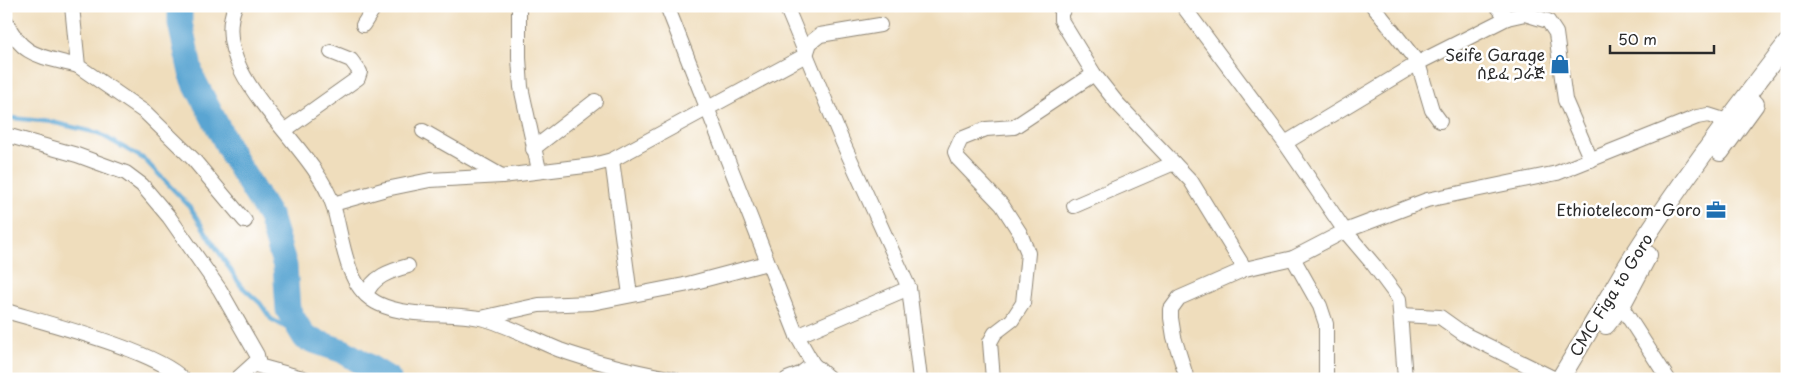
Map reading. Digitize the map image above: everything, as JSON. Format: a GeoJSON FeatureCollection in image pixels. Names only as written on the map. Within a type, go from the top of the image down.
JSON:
{"type":"FeatureCollection","features":[{"type":"Feature","properties":{"kind":"main road","name":"CMC Figa to Goro"},"geometry":{"type":"LineString","coordinates":[[1560,379],[1617,299],[1624,272],[1727,121],[1787,42]]}},
{"type":"Feature","properties":{"kind":"main road"},"geometry":{"type":"LineString","coordinates":[[1574,379],[1615,310],[1617,299],[1787,61]]}},
{"type":"Feature","properties":{"kind":"street"},"geometry":{"type":"LineString","coordinates":[[72,6],[78,66]]}},
{"type":"Feature","properties":{"kind":"street"},"geometry":{"type":"LineString","coordinates":[[235,6],[231,18],[230,36],[233,55],[248,84],[316,171],[333,204],[353,278],[366,295],[378,304],[398,310],[481,318],[562,351],[674,379]]}},
{"type":"Feature","properties":{"kind":"street"},"geometry":{"type":"LineString","coordinates":[[363,25],[375,6]]}},
{"type":"Feature","properties":{"kind":"street"},"geometry":{"type":"LineString","coordinates":[[519,6],[521,87],[539,170]]}},
{"type":"Feature","properties":{"kind":"street"},"geometry":{"type":"LineString","coordinates":[[667,6],[767,262],[798,336],[813,364],[830,379]]}},
{"type":"Feature","properties":{"kind":"street"},"geometry":{"type":"LineString","coordinates":[[786,6],[909,288],[920,379]]}},
{"type":"Feature","properties":{"kind":"street"},"geometry":{"type":"LineString","coordinates":[[1066,6],[1061,13],[1062,20],[1094,74],[1191,181],[1245,269]]}},
{"type":"Feature","properties":{"kind":"street"},"geometry":{"type":"LineString","coordinates":[[1183,6],[1285,144],[1345,231],[1399,299],[1405,379]]}},
{"type":"Feature","properties":{"kind":"street"},"geometry":{"type":"LineString","coordinates":[[1372,6],[1418,63],[1432,110],[1440,121]]}},
{"type":"Feature","properties":{"kind":"street"},"geometry":{"type":"LineString","coordinates":[[1496,6],[1507,18]]}},
{"type":"Feature","properties":{"kind":"street"},"geometry":{"type":"LineString","coordinates":[[1285,144],[1418,63],[1507,18],[1538,11],[1556,33],[1565,100],[1591,160]]}},
{"type":"Feature","properties":{"kind":"street"},"geometry":{"type":"LineString","coordinates":[[6,21],[19,44],[32,53],[78,66],[146,114],[194,159],[245,221]]}},
{"type":"Feature","properties":{"kind":"street"},"geometry":{"type":"LineString","coordinates":[[333,204],[386,189],[430,180],[502,176],[539,170],[593,165],[612,160],[806,55],[810,43],[820,36],[880,24]]}},
{"type":"Feature","properties":{"kind":"street"},"geometry":{"type":"LineString","coordinates":[[285,130],[358,78],[360,72],[351,60],[330,52]]}},
{"type":"Feature","properties":{"kind":"street"},"geometry":{"type":"LineString","coordinates":[[993,379],[990,342],[995,333],[1012,320],[1023,303],[1028,253],[1020,233],[1002,205],[958,159],[955,152],[961,139],[986,129],[1014,127],[1094,74]]}},
{"type":"Feature","properties":{"kind":"street"},"geometry":{"type":"LineString","coordinates":[[533,149],[595,102]]}},
{"type":"Feature","properties":{"kind":"street"},"geometry":{"type":"LineString","coordinates":[[1187,379],[1174,337],[1171,308],[1179,298],[1245,269],[1293,258],[1345,231],[1427,200],[1557,173],[1697,117],[1708,115],[1727,121]]}},
{"type":"Feature","properties":{"kind":"street"},"geometry":{"type":"LineString","coordinates":[[423,131],[502,176]]}},
{"type":"Feature","properties":{"kind":"street"},"geometry":{"type":"LineString","coordinates":[[6,135],[77,155],[126,173],[142,185],[169,217],[220,290],[257,355],[258,360],[255,365],[237,379]]}},
{"type":"Feature","properties":{"kind":"street"},"geometry":{"type":"LineString","coordinates":[[612,160],[630,294]]}},
{"type":"Feature","properties":{"kind":"street"},"geometry":{"type":"LineString","coordinates":[[1074,206],[1174,164]]}},
{"type":"Feature","properties":{"kind":"street"},"geometry":{"type":"LineString","coordinates":[[1293,258],[1320,306],[1326,324],[1326,379]]}},
{"type":"Feature","properties":{"kind":"street"},"geometry":{"type":"LineString","coordinates":[[481,318],[539,305],[592,303],[630,294],[684,285],[767,262]]}},
{"type":"Feature","properties":{"kind":"street"},"geometry":{"type":"LineString","coordinates":[[366,295],[370,285],[387,272],[408,266]]}},
{"type":"Feature","properties":{"kind":"street"},"geometry":{"type":"LineString","coordinates":[[798,336],[909,288]]}},
{"type":"Feature","properties":{"kind":"street"},"geometry":{"type":"LineString","coordinates":[[1617,299],[1668,379]]}},
{"type":"Feature","properties":{"kind":"street"},"geometry":{"type":"LineString","coordinates":[[6,311],[119,347],[175,371],[183,379]]}},
{"type":"Feature","properties":{"kind":"street"},"geometry":{"type":"LineString","coordinates":[[1401,316],[1440,317],[1464,334],[1555,379]]}},
{"type":"Feature","properties":{"kind":"street"},"geometry":{"type":"LineString","coordinates":[[786,379],[800,374],[813,364]]}},
{"type":"Feature","properties":{"kind":"street"},"geometry":{"type":"LineString","coordinates":[[255,365],[306,379]]}},
{"type":"Feature","properties":{"kind":"waterway"},"geometry":{"type":"LineString","coordinates":[[180,6],[180,23],[192,77],[236,162],[270,217],[285,266],[288,310],[305,338],[343,351],[389,379]]}},
{"type":"Feature","properties":{"kind":"waterway"},"geometry":{"type":"LineString","coordinates":[[6,111],[12,118],[51,122],[98,133],[144,159],[189,206],[241,286],[260,303],[271,319],[305,338]]}},
{"type":"Feature","properties":{"kind":"place","name":"Seife Garage ሰይፈ ጋራጅ"},"geometry":{"type":"Point","coordinates":[1560,64]}},
{"type":"Feature","properties":{"kind":"place","name":"Ethiotelecom-Goro"},"geometry":{"type":"Point","coordinates":[1716,210]}}]}
